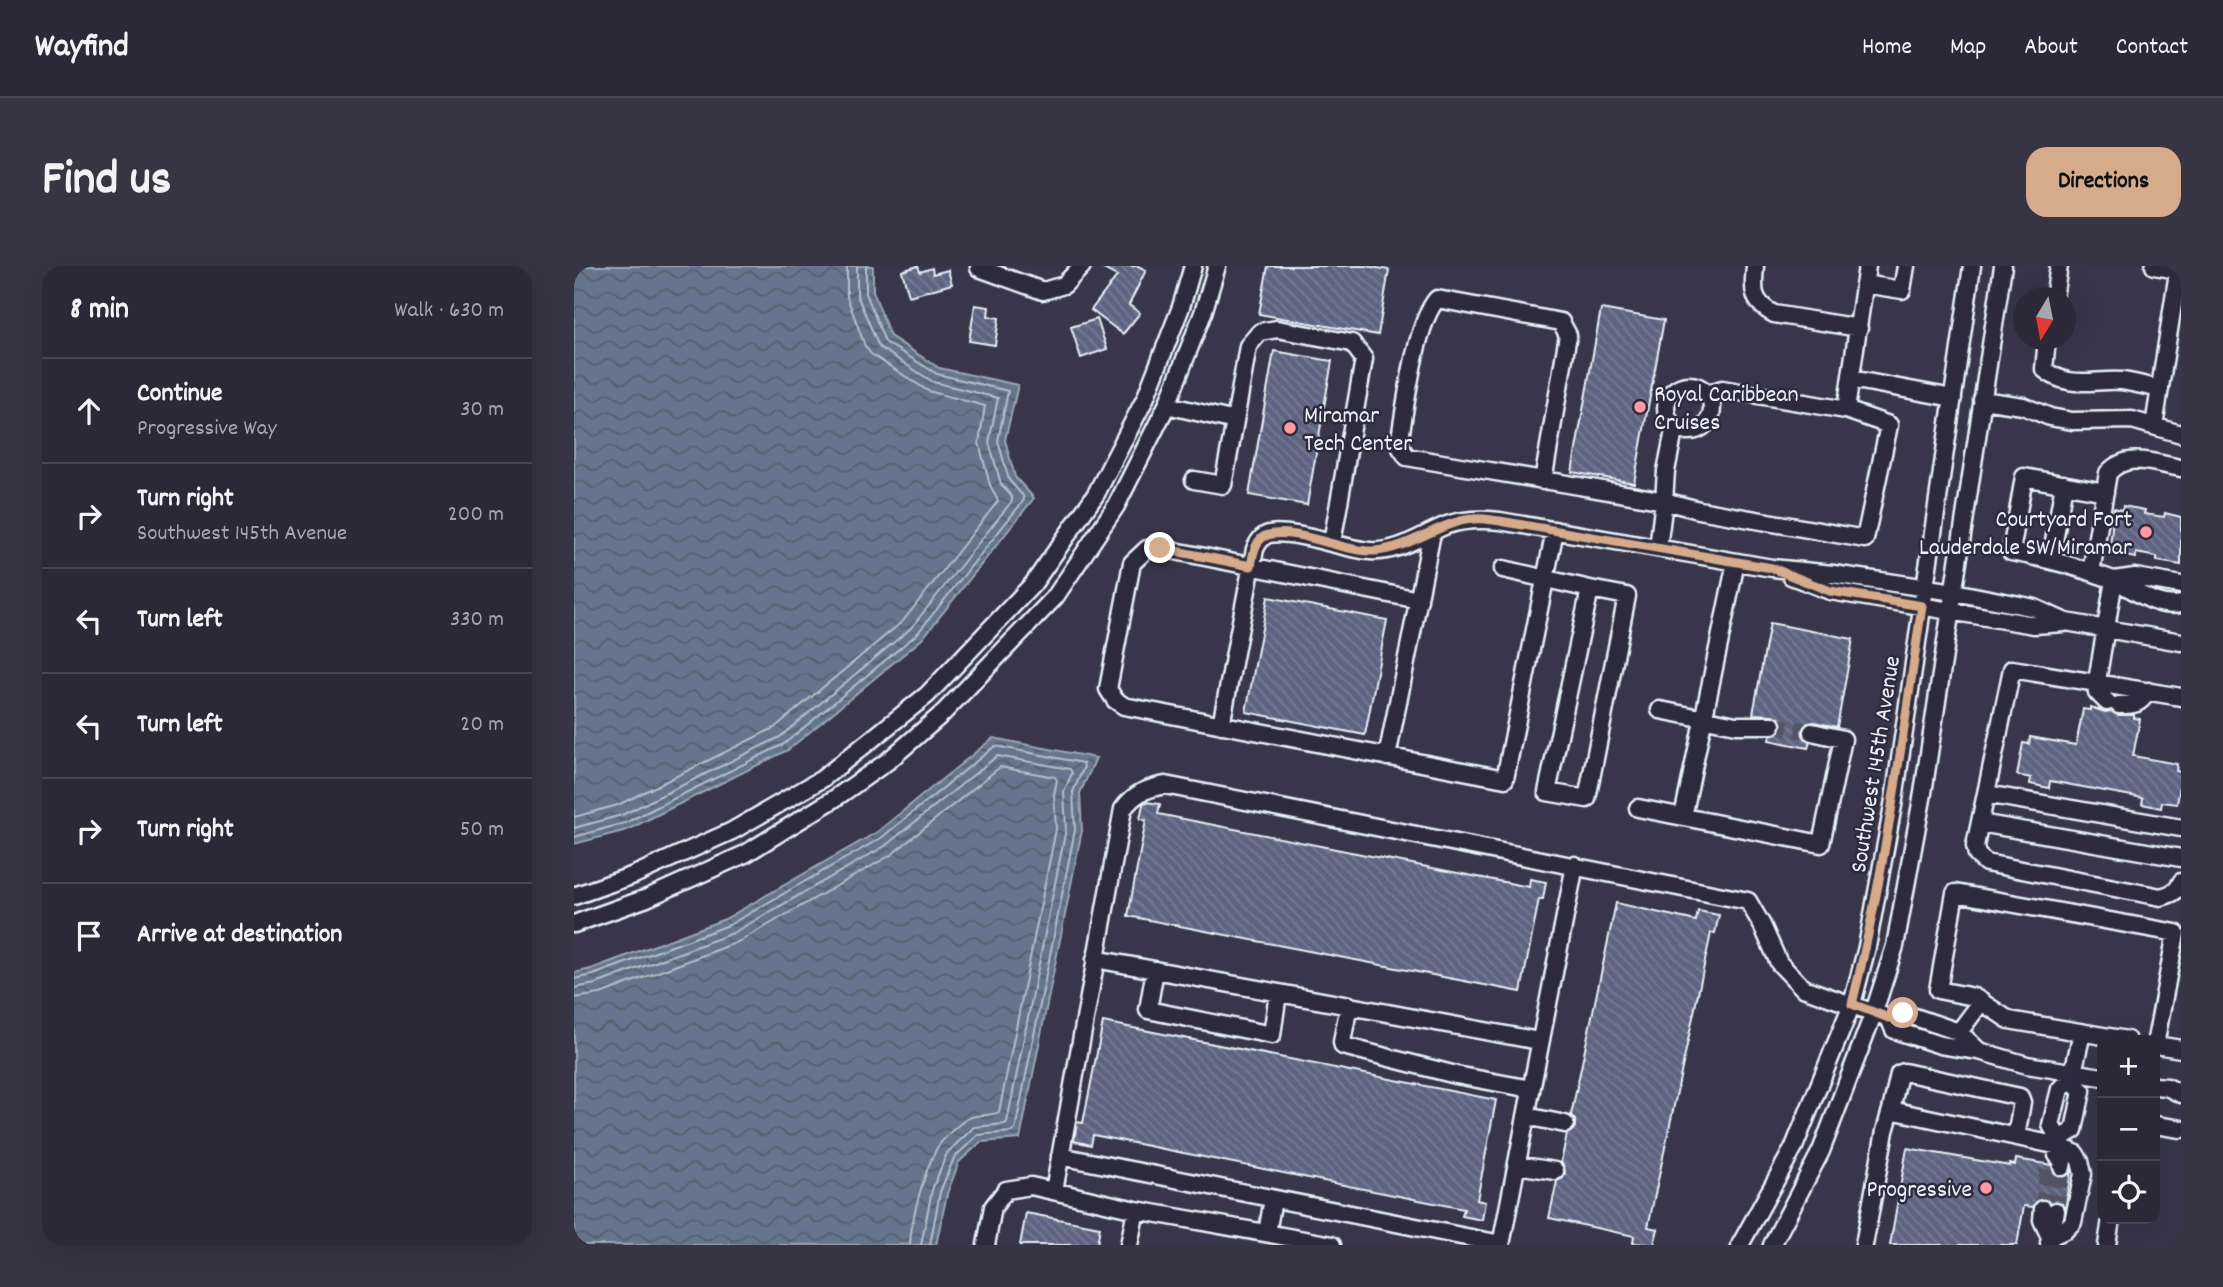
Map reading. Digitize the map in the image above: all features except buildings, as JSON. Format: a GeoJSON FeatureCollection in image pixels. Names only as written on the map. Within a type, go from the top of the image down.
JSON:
{"type":"FeatureCollection","features":[{"type":"Feature","properties":{"kind":"street"},"geometry":{"type":"LineString","coordinates":[[979,268],[1043,291],[1064,285],[1082,266]]}},
{"type":"Feature","properties":{"kind":"street"},"geometry":{"type":"LineString","coordinates":[[574,896],[634,875],[732,831],[822,779],[927,695],[1033,584],[1096,494],[1145,399],[1181,307],[1193,266]]}},
{"type":"Feature","properties":{"kind":"street"},"geometry":{"type":"LineString","coordinates":[[574,924],[647,898],[745,854],[834,799],[888,761],[942,715],[1055,597],[1116,506],[1167,405],[1203,313],[1217,266]]}},
{"type":"Feature","properties":{"kind":"street"},"geometry":{"type":"LineString","coordinates":[[1755,266],[1756,297],[1762,307],[1774,314],[1859,328]]}},
{"type":"Feature","properties":{"kind":"street"},"geometry":{"type":"LineString","coordinates":[[1846,410],[1867,266]]}},
{"type":"Feature","properties":{"kind":"street"},"geometry":{"type":"LineString","coordinates":[[1864,284],[1902,290],[1906,266]]}},
{"type":"Feature","properties":{"kind":"street","name":"Southwest 145th Avenue"},"geometry":{"type":"LineString","coordinates":[[1740,1245],[1794,1147],[1852,1004],[1867,947],[1894,800],[1972,266]]}},
{"type":"Feature","properties":{"kind":"street","name":"Southwest 145th Avenue"},"geometry":{"type":"LineString","coordinates":[[1772,1245],[1821,1151],[1881,1015],[1923,793],[2003,266]]}},
{"type":"Feature","properties":{"kind":"street"},"geometry":{"type":"LineString","coordinates":[[2056,287],[2059,266]]}},
{"type":"Feature","properties":{"kind":"street"},"geometry":{"type":"LineString","coordinates":[[2154,266],[2178,268],[2176,317],[2154,426]]}},
{"type":"Feature","properties":{"kind":"street"},"geometry":{"type":"LineString","coordinates":[[1543,481],[1568,335],[1561,322],[1437,299],[1428,309],[1411,376],[1399,445],[1407,457],[1865,539],[1889,425],[1846,410],[1722,389],[1707,394]]}},
{"type":"Feature","properties":{"kind":"street"},"geometry":{"type":"LineString","coordinates":[[1194,480],[1223,485],[1248,346],[1261,332],[1277,329],[1352,343],[1364,359],[1332,543]]}},
{"type":"Feature","properties":{"kind":"street"},"geometry":{"type":"LineString","coordinates":[[2046,350],[2044,369],[2054,379],[2072,383],[2123,381],[2160,388]]}},
{"type":"Feature","properties":{"kind":"street"},"geometry":{"type":"LineString","coordinates":[[1851,379],[1953,398]]}},
{"type":"Feature","properties":{"kind":"street"},"geometry":{"type":"LineString","coordinates":[[1688,385],[1707,394],[1712,406],[1705,425],[1692,430],[1675,426],[1666,410],[1674,391],[1688,385]]}},
{"type":"Feature","properties":{"kind":"street"},"geometry":{"type":"LineString","coordinates":[[1982,400],[2023,406],[2050,418],[2073,421],[2132,420],[2181,433]]}},
{"type":"Feature","properties":{"kind":"street"},"geometry":{"type":"LineString","coordinates":[[1167,405],[1236,421]]}},
{"type":"Feature","properties":{"kind":"street"},"geometry":{"type":"LineString","coordinates":[[1658,548],[1665,471],[1675,426]]}},
{"type":"Feature","properties":{"kind":"street"},"geometry":{"type":"LineString","coordinates":[[2091,572],[2108,473],[2116,464],[2127,460],[2181,468]]}},
{"type":"Feature","properties":{"kind":"street"},"geometry":{"type":"LineString","coordinates":[[2105,492],[2024,477],[2011,552],[2051,559],[2091,572],[2114,580],[2153,601],[2181,604]]}},
{"type":"Feature","properties":{"kind":"street"},"geometry":{"type":"LineString","coordinates":[[2051,559],[2064,484]]}},
{"type":"Feature","properties":{"kind":"street"},"geometry":{"type":"LineString","coordinates":[[1221,724],[1255,549],[1262,538],[1270,534],[1286,534],[1372,551],[1396,548],[1446,526],[1473,519],[1500,521],[1772,568],[1954,592],[2035,608],[2066,622],[2181,642]]}},
{"type":"Feature","properties":{"kind":"street"},"geometry":{"type":"LineString","coordinates":[[1419,600],[1160,548],[1147,549],[1132,563],[1108,689],[1115,700],[1124,706],[1505,779],[1555,530]]}},
{"type":"Feature","properties":{"kind":"street"},"geometry":{"type":"LineString","coordinates":[[1387,757],[1432,533]]}},
{"type":"Feature","properties":{"kind":"street"},"geometry":{"type":"LineString","coordinates":[[1683,817],[1736,562]]}},
{"type":"Feature","properties":{"kind":"street"},"geometry":{"type":"LineString","coordinates":[[1772,568],[1830,591],[2034,625],[2066,622]]}},
{"type":"Feature","properties":{"kind":"street"},"geometry":{"type":"LineString","coordinates":[[1503,569],[1627,596],[1587,799],[1548,792],[1590,589]]}},
{"type":"Feature","properties":{"kind":"street"},"geometry":{"type":"LineString","coordinates":[[2114,580],[2135,577],[2181,585]]}},
{"type":"Feature","properties":{"kind":"street"},"geometry":{"type":"LineString","coordinates":[[2114,580],[2096,683],[2097,692],[2113,704],[2135,706],[2144,699],[2148,691]]}},
{"type":"Feature","properties":{"kind":"street"},"geometry":{"type":"LineString","coordinates":[[2181,697],[2012,669],[1975,846],[1977,855],[1986,863],[2161,897],[2173,894],[2181,882]]}},
{"type":"Feature","properties":{"kind":"street"},"geometry":{"type":"LineString","coordinates":[[1660,709],[1736,725],[1772,725]]}},
{"type":"Feature","properties":{"kind":"street"},"geometry":{"type":"LineString","coordinates":[[1638,808],[1821,844],[1843,739],[1812,732]]}},
{"type":"Feature","properties":{"kind":"street"},"geometry":{"type":"LineString","coordinates":[[1054,1191],[1123,809],[1131,798],[1144,789],[1165,785],[1748,901],[1779,962],[1802,988],[1881,1015],[1903,1013],[1959,1032],[1979,1051]]}},
{"type":"Feature","properties":{"kind":"street"},"geometry":{"type":"LineString","coordinates":[[1986,794],[2181,828]]}},
{"type":"Feature","properties":{"kind":"street"},"geometry":{"type":"LineString","coordinates":[[1980,823],[2181,858]]}},
{"type":"Feature","properties":{"kind":"street"},"geometry":{"type":"LineString","coordinates":[[1060,1156],[1501,1245],[1575,865]]}},
{"type":"Feature","properties":{"kind":"street"},"geometry":{"type":"LineString","coordinates":[[2097,1035],[2009,1020],[1974,997],[1938,990],[1955,893],[2176,933],[2157,1035]]}},
{"type":"Feature","properties":{"kind":"street"},"geometry":{"type":"LineString","coordinates":[[1095,959],[1539,1041]]}},
{"type":"Feature","properties":{"kind":"street"},"geometry":{"type":"LineString","coordinates":[[1155,970],[1148,1010],[1272,1035],[1278,993]]}},
{"type":"Feature","properties":{"kind":"street"},"geometry":{"type":"LineString","coordinates":[[1959,1032],[1982,1001]]}},
{"type":"Feature","properties":{"kind":"street"},"geometry":{"type":"LineString","coordinates":[[1349,1004],[1343,1046],[1456,1074],[1531,1089]]}},
{"type":"Feature","properties":{"kind":"street"},"geometry":{"type":"LineString","coordinates":[[1881,1015],[1894,1030],[1940,1045],[1979,1051],[2072,1076],[2097,1077]]}},
{"type":"Feature","properties":{"kind":"street"},"geometry":{"type":"LineString","coordinates":[[2057,1154],[2051,1125],[2060,1089],[2072,1076],[2082,1033]]}},
{"type":"Feature","properties":{"kind":"street"},"geometry":{"type":"LineString","coordinates":[[2160,1046],[2181,1049]]}},
{"type":"Feature","properties":{"kind":"street"},"geometry":{"type":"LineString","coordinates":[[1864,1245],[1885,1131],[1899,1074],[1904,1072],[2020,1097],[2022,1102],[2016,1137]]}},
{"type":"Feature","properties":{"kind":"street"},"geometry":{"type":"LineString","coordinates":[[2057,1154],[2074,1130],[2082,1091],[2072,1076]]}},
{"type":"Feature","properties":{"kind":"street"},"geometry":{"type":"LineString","coordinates":[[2160,1086],[2181,1094]]}},
{"type":"Feature","properties":{"kind":"street"},"geometry":{"type":"LineString","coordinates":[[1891,1110],[2016,1137],[2057,1154],[2075,1153],[2083,1174],[2073,1222],[2050,1241],[2042,1220],[2050,1210]]}},
{"type":"Feature","properties":{"kind":"street"},"geometry":{"type":"LineString","coordinates":[[1526,1116],[1565,1124]]}},
{"type":"Feature","properties":{"kind":"street"},"geometry":{"type":"LineString","coordinates":[[2160,1126],[2181,1129]]}},
{"type":"Feature","properties":{"kind":"street"},"geometry":{"type":"LineString","coordinates":[[1517,1165],[1555,1171]]}},
{"type":"Feature","properties":{"kind":"street"},"geometry":{"type":"LineString","coordinates":[[986,1245],[993,1207],[1006,1190],[1031,1186],[1136,1210],[1332,1245]]}},
{"type":"Feature","properties":{"kind":"street"},"geometry":{"type":"LineString","coordinates":[[1267,1233],[1273,1199]]}},
{"type":"Feature","properties":{"kind":"street"},"geometry":{"type":"LineString","coordinates":[[1129,1245],[1136,1210]]}},
{"type":"Feature","properties":{"kind":"street"},"geometry":{"type":"LineString","coordinates":[[2107,1245],[2110,1224]]}},
{"type":"Feature","properties":{"kind":"water"},"geometry":{"type":"Polygon","coordinates":[[[574,266],[873,266],[873,291],[890,336],[939,368],[1018,385],[1005,440],[1015,477],[1034,498],[922,639],[788,750],[627,830],[574,844],[574,266]]]}},
{"type":"Feature","properties":{"kind":"water"},"geometry":{"type":"Polygon","coordinates":[[[993,738],[1096,758],[1080,793],[1082,830],[1020,1139],[981,1142],[959,1162],[947,1194],[936,1245],[574,1245],[574,973],[725,919],[877,832],[993,738]]]}},
{"type":"Feature","properties":{"kind":"tunnel"},"geometry":{"type":"LineString","coordinates":[[1772,725],[1812,732]]}},
{"type":"Feature","properties":{"kind":"tunnel"},"geometry":{"type":"LineString","coordinates":[[2043,1209],[2048,1165]]}},
{"type":"Feature","properties":{"kind":"tunnel"},"geometry":{"type":"LineString","coordinates":[[2056,1211],[2062,1167]]}},
{"type":"Feature","properties":{"kind":"place","name":"Royal Caribbean Cruises"},"geometry":{"type":"Point","coordinates":[1640,407]}},
{"type":"Feature","properties":{"kind":"place","name":"Miramar Tech Center"},"geometry":{"type":"Point","coordinates":[1290,428]}},
{"type":"Feature","properties":{"kind":"place","name":"Courtyard Fort Lauderdale SW/Miramar"},"geometry":{"type":"Point","coordinates":[2146,532]}},
{"type":"Feature","properties":{"kind":"place","name":"Progressive"},"geometry":{"type":"Point","coordinates":[1986,1188]}},
{"type":"Feature","properties":{"kind":"route"},"geometry":{"type":"LineString","coordinates":[[1160,548],[1251,566],[1255,549],[1262,538],[1270,534],[1286,534],[1372,551],[1396,548],[1446,526],[1473,519],[1500,521],[1772,568],[1830,591],[1922,606],[1894,800],[1867,947],[1852,1004],[1889,1018],[1903,1013]]}}]}
